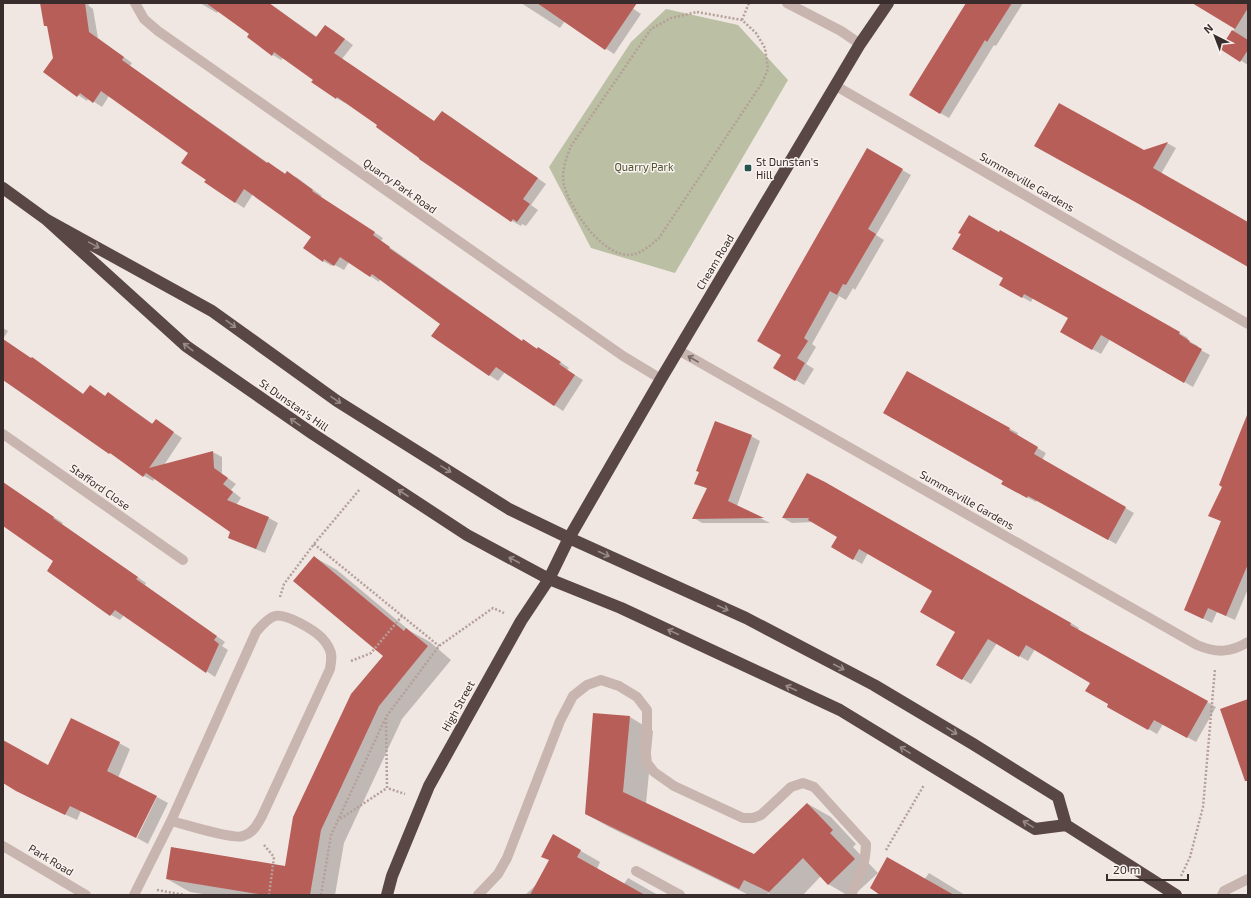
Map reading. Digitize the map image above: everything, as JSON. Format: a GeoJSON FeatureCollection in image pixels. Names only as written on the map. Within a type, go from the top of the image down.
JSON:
{"type":"FeatureCollection","features":[{"type":"Feature","properties":{"kind":"highway","name":"Cheam Road"},"geometry":{"type":"LineString","coordinates":[[569,538],[678,350],[860,44],[888,3]]}},
{"type":"Feature","properties":{"kind":"highway","name":"St Dunstan's Hill"},"geometry":{"type":"LineString","coordinates":[[3,188],[47,220],[186,346],[313,434],[467,535],[548,579],[621,608],[840,710],[1035,829],[1066,825],[1058,797],[874,685],[746,618],[569,538],[509,509],[337,401],[212,311],[47,220]]}},
{"type":"Feature","properties":{"kind":"highway","name":"High Street"},"geometry":{"type":"LineString","coordinates":[[387,895],[392,876],[429,786],[520,621],[548,579],[569,538]]}},
{"type":"Feature","properties":{"kind":"highway"},"geometry":{"type":"LineString","coordinates":[[1066,825],[1176,895]]}},
{"type":"Feature","properties":{"kind":"street","name":"Quarry Park Road"},"geometry":{"type":"LineString","coordinates":[[135,3],[144,19],[158,31],[623,356],[661,379]]}},
{"type":"Feature","properties":{"kind":"street"},"geometry":{"type":"LineString","coordinates":[[786,3],[841,31],[860,44]]}},
{"type":"Feature","properties":{"kind":"street","name":"Summerville Gardens"},"geometry":{"type":"LineString","coordinates":[[836,86],[1248,324]]}},
{"type":"Feature","properties":{"kind":"street","name":"Summerville Gardens"},"geometry":{"type":"LineString","coordinates":[[678,350],[1197,645],[1206,649],[1217,651],[1238,648],[1248,642]]}},
{"type":"Feature","properties":{"kind":"street","name":"Stafford Close"},"geometry":{"type":"LineString","coordinates":[[3,434],[183,560]]}},
{"type":"Feature","properties":{"kind":"street"},"geometry":{"type":"LineString","coordinates":[[137,891],[171,820],[256,632],[266,621],[275,616],[285,617],[314,632],[323,639],[329,648],[332,658],[330,669],[262,816],[254,830],[242,836],[231,836],[171,820]]}},
{"type":"Feature","properties":{"kind":"street"},"geometry":{"type":"LineString","coordinates":[[478,895],[498,874],[507,858],[535,789],[560,721],[573,696],[587,685],[601,680],[619,686],[637,697],[647,710],[645,746],[647,763],[654,772],[674,786],[743,818],[753,818],[761,815],[791,787],[803,783],[814,787],[866,844],[863,869],[851,895]]}},
{"type":"Feature","properties":{"kind":"street","name":"Park Road"},"geometry":{"type":"LineString","coordinates":[[3,846],[86,895]]}},
{"type":"Feature","properties":{"kind":"street"},"geometry":{"type":"LineString","coordinates":[[636,871],[680,895]]}},
{"type":"Feature","properties":{"kind":"street"},"geometry":{"type":"LineString","coordinates":[[1222,895],[1224,891],[1248,879]]}},
{"type":"Feature","properties":{"kind":"path"},"geometry":{"type":"LineString","coordinates":[[742,20],[749,3]]}},
{"type":"Feature","properties":{"kind":"path"},"geometry":{"type":"LineString","coordinates":[[697,12],[742,20],[756,33],[765,48],[768,69],[762,83],[659,238],[644,250],[630,255],[619,253],[606,246],[594,236],[585,224],[570,201],[564,184],[565,161],[571,146],[651,29],[671,18],[697,12]]}},
{"type":"Feature","properties":{"kind":"path"},"geometry":{"type":"LineString","coordinates":[[275,616],[284,584],[314,544],[373,474]]}},
{"type":"Feature","properties":{"kind":"path"},"geometry":{"type":"LineString","coordinates":[[314,544],[439,646]]}},
{"type":"Feature","properties":{"kind":"path"},"geometry":{"type":"LineString","coordinates":[[321,895],[331,835],[386,717],[439,646],[493,608],[520,621]]}},
{"type":"Feature","properties":{"kind":"path"},"geometry":{"type":"LineString","coordinates":[[330,669],[371,653],[402,616]]}},
{"type":"Feature","properties":{"kind":"path"},"geometry":{"type":"LineString","coordinates":[[1190,857],[1203,807],[1217,651]]}},
{"type":"Feature","properties":{"kind":"path"},"geometry":{"type":"LineString","coordinates":[[386,717],[387,788]]}},
{"type":"Feature","properties":{"kind":"path"},"geometry":{"type":"LineString","coordinates":[[863,869],[881,857],[934,767]]}},
{"type":"Feature","properties":{"kind":"path"},"geometry":{"type":"LineString","coordinates":[[387,788],[423,800]]}},
{"type":"Feature","properties":{"kind":"path"},"geometry":{"type":"LineString","coordinates":[[337,821],[387,788]]}},
{"type":"Feature","properties":{"kind":"path"},"geometry":{"type":"LineString","coordinates":[[254,830],[274,857],[269,895]]}},
{"type":"Feature","properties":{"kind":"path"},"geometry":{"type":"LineString","coordinates":[[137,891],[185,895]]}},
{"type":"Feature","properties":{"kind":"green space","name":"Quarry Park"},"geometry":{"type":"Polygon","coordinates":[[[666,9],[738,25],[788,80],[675,273],[591,248],[549,167],[631,42],[666,9]]]}},
{"type":"Feature","properties":{"kind":"building"},"geometry":{"type":"Polygon","coordinates":[[[40,3],[85,3],[89,32],[124,57],[122,60],[267,163],[268,162],[285,174],[287,171],[313,190],[312,191],[375,232],[373,235],[390,247],[389,248],[522,341],[523,339],[537,349],[538,347],[561,362],[559,364],[575,375],[554,406],[496,367],[489,376],[431,336],[440,324],[372,274],[370,277],[340,257],[334,266],[324,259],[323,262],[303,248],[311,237],[244,189],[235,203],[204,182],[206,180],[181,163],[188,153],[101,91],[93,103],[80,93],[77,97],[43,72],[53,58],[47,26],[44,26],[40,3]]]}},
{"type":"Feature","properties":{"kind":"building"},"geometry":{"type":"Polygon","coordinates":[[[206,3],[269,3],[316,37],[325,25],[345,39],[334,53],[434,121],[442,111],[538,178],[523,199],[530,204],[517,222],[513,219],[511,222],[419,159],[376,127],[377,125],[337,97],[336,99],[311,82],[313,80],[274,52],[272,56],[247,37],[249,34],[206,3]]]}},
{"type":"Feature","properties":{"kind":"building"},"geometry":{"type":"Polygon","coordinates":[[[537,3],[637,3],[605,50],[537,3]]]}},
{"type":"Feature","properties":{"kind":"building"},"geometry":{"type":"Polygon","coordinates":[[[966,3],[1012,3],[987,42],[985,40],[940,114],[909,95],[966,3]]]}},
{"type":"Feature","properties":{"kind":"building"},"geometry":{"type":"Polygon","coordinates":[[[1192,3],[1248,3],[1248,8],[1235,29],[1192,3]]]}},
{"type":"Feature","properties":{"kind":"building"},"geometry":{"type":"Polygon","coordinates":[[[1232,30],[1248,40],[1248,50],[1240,62],[1220,49],[1232,30]]]}},
{"type":"Feature","properties":{"kind":"building"},"geometry":{"type":"Polygon","coordinates":[[[1059,103],[1144,150],[1168,142],[1153,168],[1248,222],[1248,267],[1034,146],[1059,103]]]}},
{"type":"Feature","properties":{"kind":"building"},"geometry":{"type":"Polygon","coordinates":[[[867,148],[903,169],[868,229],[876,234],[846,285],[843,284],[837,295],[830,291],[804,338],[808,341],[797,358],[805,363],[795,381],[773,368],[781,355],[757,341],[867,148]]]}},
{"type":"Feature","properties":{"kind":"building"},"geometry":{"type":"Polygon","coordinates":[[[969,215],[999,232],[1000,230],[1180,332],[1179,334],[1190,341],[1189,342],[1202,349],[1184,383],[1101,335],[1092,350],[1060,332],[1068,318],[1024,294],[1022,298],[999,285],[1003,278],[952,249],[961,234],[958,233],[969,215]]]}},
{"type":"Feature","properties":{"kind":"building"},"geometry":{"type":"Polygon","coordinates":[[[3,339],[31,358],[32,357],[83,394],[90,385],[105,396],[108,392],[152,424],[156,419],[174,432],[149,468],[213,451],[214,468],[228,478],[223,484],[233,492],[227,500],[269,517],[256,549],[228,538],[230,532],[146,473],[143,477],[3,380],[3,339]]]}},
{"type":"Feature","properties":{"kind":"building"},"geometry":{"type":"Polygon","coordinates":[[[907,371],[1010,428],[1009,430],[1038,447],[1034,454],[1126,507],[1108,540],[1028,496],[1027,498],[1001,484],[1003,481],[883,413],[907,371]]]}},
{"type":"Feature","properties":{"kind":"building"},"geometry":{"type":"Polygon","coordinates":[[[1247,415],[1248,564],[1226,616],[1208,608],[1203,619],[1184,610],[1221,521],[1208,516],[1222,487],[1219,485],[1247,415]]]}},
{"type":"Feature","properties":{"kind":"building"},"geometry":{"type":"Polygon","coordinates":[[[715,421],[752,435],[728,501],[764,518],[692,519],[707,488],[694,484],[699,472],[696,471],[715,421]]]}},
{"type":"Feature","properties":{"kind":"building"},"geometry":{"type":"Polygon","coordinates":[[[807,473],[1071,623],[1070,625],[1208,701],[1187,738],[1154,720],[1148,730],[1107,707],[1108,704],[1085,691],[1090,683],[1026,645],[1019,657],[988,639],[962,680],[936,665],[955,632],[920,612],[932,591],[859,549],[853,560],[831,547],[837,537],[808,520],[809,518],[782,518],[807,473]]]}},
{"type":"Feature","properties":{"kind":"building"},"geometry":{"type":"Polygon","coordinates":[[[3,482],[138,577],[136,579],[217,636],[214,640],[219,644],[206,673],[115,610],[110,616],[47,571],[53,561],[3,526],[3,482]]]}},
{"type":"Feature","properties":{"kind":"building"},"geometry":{"type":"Polygon","coordinates":[[[314,556],[404,631],[406,628],[428,646],[379,706],[321,830],[310,895],[264,895],[166,879],[171,847],[285,866],[293,817],[351,694],[383,656],[293,581],[314,556]]]}},
{"type":"Feature","properties":{"kind":"building"},"geometry":{"type":"Polygon","coordinates":[[[1248,699],[1248,781],[1245,781],[1220,709],[1248,699]]]}},
{"type":"Feature","properties":{"kind":"building"},"geometry":{"type":"Polygon","coordinates":[[[593,713],[630,716],[623,792],[754,854],[807,803],[833,830],[830,833],[855,859],[828,885],[803,858],[769,892],[744,880],[739,889],[585,814],[593,713]]]}},
{"type":"Feature","properties":{"kind":"building"},"geometry":{"type":"Polygon","coordinates":[[[71,718],[120,742],[107,771],[157,796],[136,838],[70,806],[65,815],[3,783],[3,740],[48,765],[71,718]]]}},
{"type":"Feature","properties":{"kind":"building"},"geometry":{"type":"Polygon","coordinates":[[[553,834],[581,850],[577,857],[645,895],[530,895],[549,860],[541,857],[553,834]]]}},
{"type":"Feature","properties":{"kind":"building"},"geometry":{"type":"Polygon","coordinates":[[[887,857],[954,895],[880,895],[870,888],[887,857]]]}},
{"type":"Feature","properties":{"kind":"place","name":"St Dunstan's Hill"},"geometry":{"type":"Point","coordinates":[748,168]}}]}
